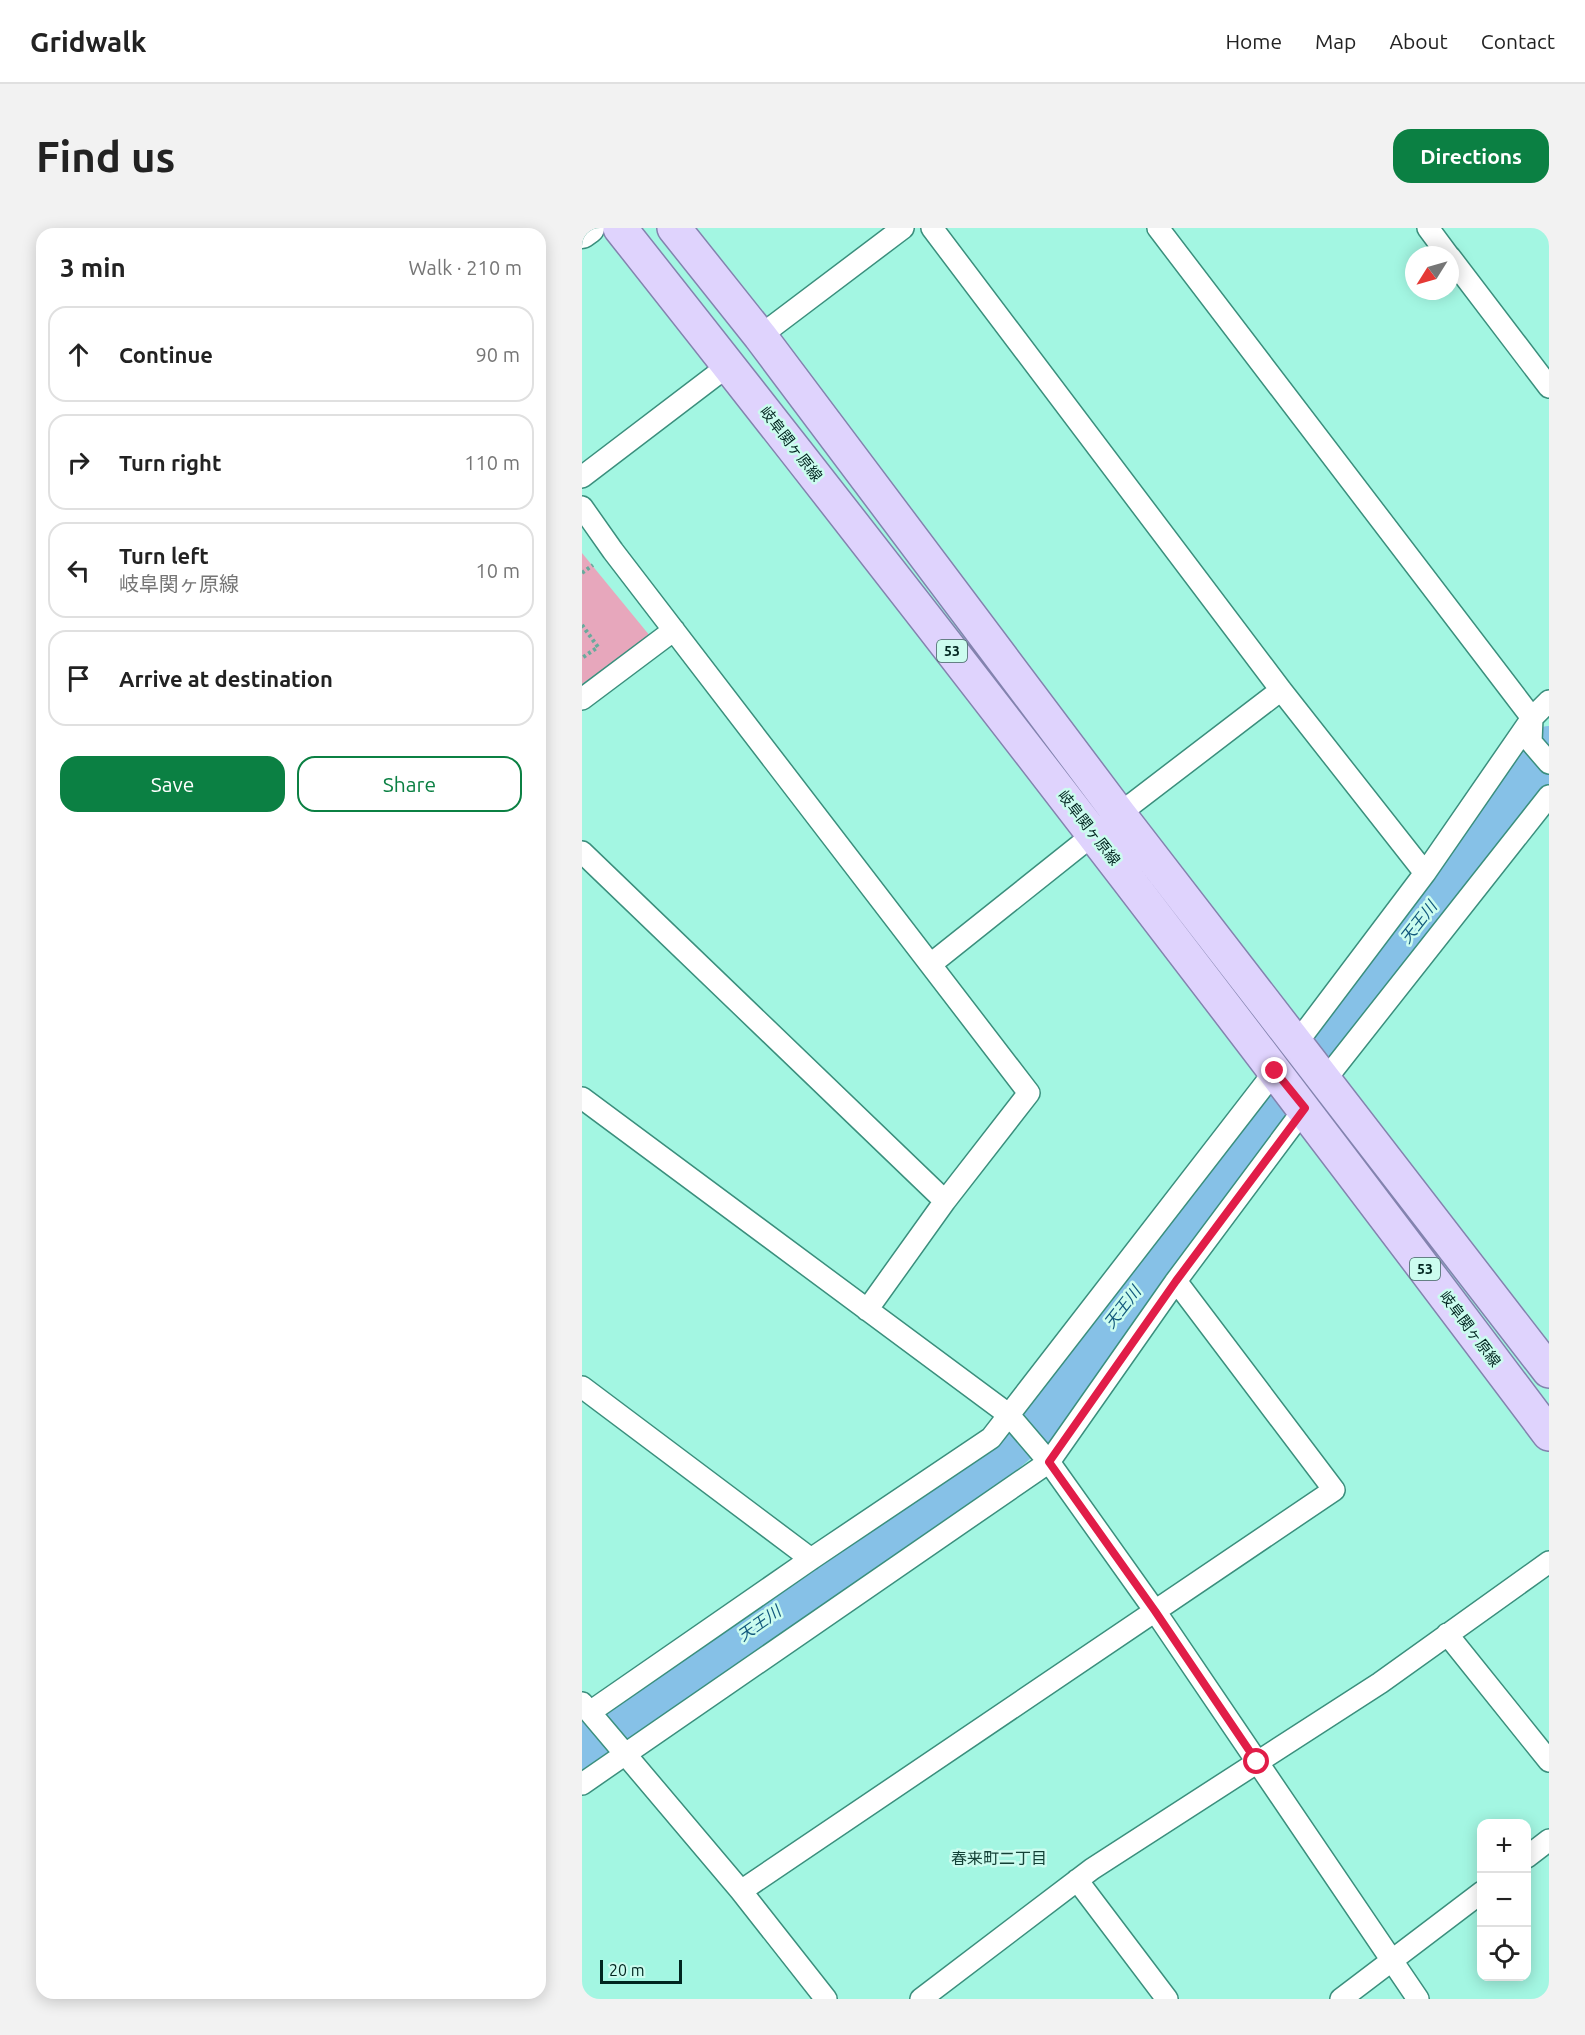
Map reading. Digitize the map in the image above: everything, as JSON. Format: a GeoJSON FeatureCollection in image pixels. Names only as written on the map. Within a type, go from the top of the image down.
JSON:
{"type":"FeatureCollection","features":[{"type":"Feature","properties":{"kind":"main road","name":"岐阜関ヶ原線"},"geometry":{"type":"LineString","coordinates":[[621,228],[1094,834],[1549,1434]]}},
{"type":"Feature","properties":{"kind":"main road","name":"53"},"geometry":{"type":"LineString","coordinates":[[674,228],[760,336],[1119,814],[1549,1371]]}},
{"type":"Feature","properties":{"kind":"street"},"geometry":{"type":"LineString","coordinates":[[582,233],[589,228]]}},
{"type":"Feature","properties":{"kind":"street"},"geometry":{"type":"LineString","coordinates":[[760,336],[903,228]]}},
{"type":"Feature","properties":{"kind":"street"},"geometry":{"type":"LineString","coordinates":[[932,228],[1281,690],[1425,873]]}},
{"type":"Feature","properties":{"kind":"street"},"geometry":{"type":"LineString","coordinates":[[1158,228],[1532,718],[1532,742],[1549,763]]}},
{"type":"Feature","properties":{"kind":"street"},"geometry":{"type":"LineString","coordinates":[[1428,228],[1442,246]]}},
{"type":"Feature","properties":{"kind":"street"},"geometry":{"type":"LineString","coordinates":[[1459,269],[1549,387]]}},
{"type":"Feature","properties":{"kind":"street"},"geometry":{"type":"LineString","coordinates":[[582,477],[729,365]]}},
{"type":"Feature","properties":{"kind":"street"},"geometry":{"type":"LineString","coordinates":[[582,507],[1029,1093],[945,1201],[867,1310]]}},
{"type":"Feature","properties":{"kind":"street"},"geometry":{"type":"LineString","coordinates":[[582,699],[674,630]]}},
{"type":"Feature","properties":{"kind":"street"},"geometry":{"type":"LineString","coordinates":[[1119,814],[1281,690]]}},
{"type":"Feature","properties":{"kind":"street"},"geometry":{"type":"LineString","coordinates":[[1311,1063],[1425,873],[1532,718],[1549,701]]}},
{"type":"Feature","properties":{"kind":"street"},"geometry":{"type":"LineString","coordinates":[[1311,1063],[1549,796]]}},
{"type":"Feature","properties":{"kind":"street"},"geometry":{"type":"LineString","coordinates":[[931,964],[1094,834]]}},
{"type":"Feature","properties":{"kind":"street"},"geometry":{"type":"LineString","coordinates":[[582,852],[945,1201]]}},
{"type":"Feature","properties":{"kind":"street"},"geometry":{"type":"LineString","coordinates":[[826,1999],[741,1891],[586,1707],[991,1438],[1277,1074]]}},
{"type":"Feature","properties":{"kind":"street"},"geometry":{"type":"LineString","coordinates":[[582,1098],[1008,1414],[1049,1462],[1155,1611],[1418,1999]]}},
{"type":"Feature","properties":{"kind":"street"},"geometry":{"type":"LineString","coordinates":[[582,1784],[1049,1462],[1302,1106]]}},
{"type":"Feature","properties":{"kind":"street"},"geometry":{"type":"LineString","coordinates":[[741,1891],[1334,1490],[1176,1281]]}},
{"type":"Feature","properties":{"kind":"street"},"geometry":{"type":"LineString","coordinates":[[582,1387],[811,1559]]}},
{"type":"Feature","properties":{"kind":"street"},"geometry":{"type":"LineString","coordinates":[[921,1999],[1092,1869],[1380,1683],[1549,1562]]}},
{"type":"Feature","properties":{"kind":"street"},"geometry":{"type":"LineString","coordinates":[[1447,1634],[1549,1761]]}},
{"type":"Feature","properties":{"kind":"street"},"geometry":{"type":"LineString","coordinates":[[1531,1854],[1549,1840]]}},
{"type":"Feature","properties":{"kind":"street"},"geometry":{"type":"LineString","coordinates":[[1077,1880],[1167,1999]]}},
{"type":"Feature","properties":{"kind":"street"},"geometry":{"type":"LineString","coordinates":[[1341,1999],[1477,1896]]}},
{"type":"Feature","properties":{"kind":"path"},"geometry":{"type":"LineString","coordinates":[[582,625],[598,647],[582,658]]}},
{"type":"Feature","properties":{"kind":"shaded area"},"geometry":{"type":"Polygon","coordinates":[[[582,553],[650,636],[582,684],[582,553]]]}},
{"type":"Feature","properties":{"kind":"waterway","name":"天王川"},"geometry":{"type":"LineString","coordinates":[[582,1745],[967,1480],[1030,1426],[1549,751]]}},
{"type":"Feature","properties":{"kind":"district","name":"春来町二丁目"},"geometry":{"type":"Point","coordinates":[999,1858]}},
{"type":"Feature","properties":{"kind":"route"},"geometry":{"type":"LineString","coordinates":[[1257,1762],[1155,1611],[1049,1462],[1176,1281],[1305,1108],[1275,1071]]}}]}
